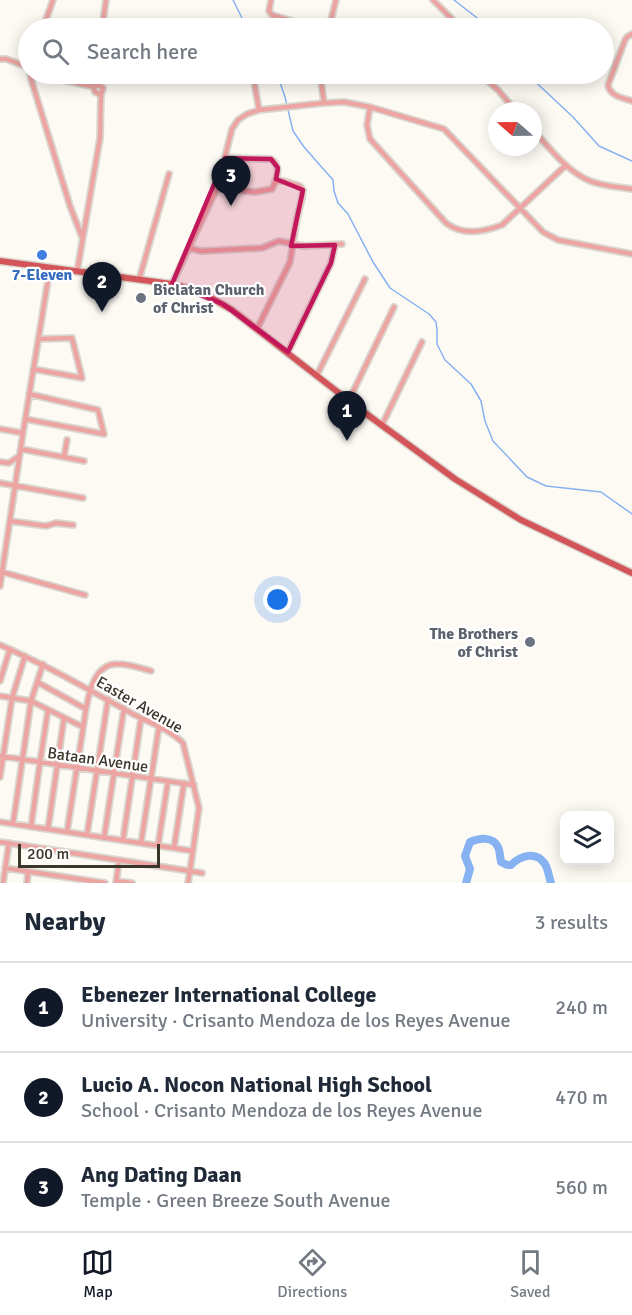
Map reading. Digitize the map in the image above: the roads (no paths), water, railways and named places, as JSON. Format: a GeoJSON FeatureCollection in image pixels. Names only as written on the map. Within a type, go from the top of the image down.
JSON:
{"type":"FeatureCollection","features":[{"type":"Feature","properties":{"kind":"main road"},"geometry":{"type":"LineString","coordinates":[[0,261],[172,284],[186,287],[211,298],[232,310],[455,479],[511,514],[632,573]]}},
{"type":"Feature","properties":{"kind":"street"},"geometry":{"type":"LineString","coordinates":[[47,18],[53,0]]}},
{"type":"Feature","properties":{"kind":"street"},"geometry":{"type":"LineString","coordinates":[[103,18],[106,0]]}},
{"type":"Feature","properties":{"kind":"street"},"geometry":{"type":"LineString","coordinates":[[271,0],[269,10],[272,15],[282,18]]}},
{"type":"Feature","properties":{"kind":"street"},"geometry":{"type":"LineString","coordinates":[[332,18],[336,0]]}},
{"type":"Feature","properties":{"kind":"street"},"geometry":{"type":"LineString","coordinates":[[433,0],[451,18]]}},
{"type":"Feature","properties":{"kind":"street"},"geometry":{"type":"LineString","coordinates":[[614,69],[625,40],[632,34]]}},
{"type":"Feature","properties":{"kind":"street"},"geometry":{"type":"LineString","coordinates":[[0,59],[18,63]]}},
{"type":"Feature","properties":{"kind":"street"},"geometry":{"type":"LineString","coordinates":[[33,84],[70,206],[83,240]]}},
{"type":"Feature","properties":{"kind":"street"},"geometry":{"type":"LineString","coordinates":[[77,272],[100,138],[101,93],[95,92],[97,86],[86,84]]}},
{"type":"Feature","properties":{"kind":"street"},"geometry":{"type":"LineString","coordinates":[[255,84],[259,110]]}},
{"type":"Feature","properties":{"kind":"street"},"geometry":{"type":"LineString","coordinates":[[321,84],[324,103]]}},
{"type":"Feature","properties":{"kind":"street"},"geometry":{"type":"LineString","coordinates":[[491,84],[508,102]]}},
{"type":"Feature","properties":{"kind":"street"},"geometry":{"type":"LineString","coordinates":[[608,84],[610,92],[632,101]]}},
{"type":"Feature","properties":{"kind":"street"},"geometry":{"type":"LineString","coordinates":[[172,284],[217,188],[232,129],[238,120],[259,110],[324,103],[344,102],[370,107],[444,129],[536,227],[558,240],[632,254]]}},
{"type":"Feature","properties":{"kind":"street"},"geometry":{"type":"LineString","coordinates":[[370,107],[367,124],[370,139],[453,229],[489,230],[502,225],[566,165]]}},
{"type":"Feature","properties":{"kind":"street"},"geometry":{"type":"LineString","coordinates":[[542,140],[581,177],[592,182],[632,189]]}},
{"type":"Feature","properties":{"kind":"street"},"geometry":{"type":"LineString","coordinates":[[217,188],[255,192],[272,189],[275,181],[278,168],[271,159],[225,158]]}},
{"type":"Feature","properties":{"kind":"street"},"geometry":{"type":"LineString","coordinates":[[140,280],[169,174]]}},
{"type":"Feature","properties":{"kind":"street"},"geometry":{"type":"LineString","coordinates":[[257,329],[290,262],[302,198],[302,188],[283,181],[275,181]]}},
{"type":"Feature","properties":{"kind":"street"},"geometry":{"type":"LineString","coordinates":[[189,248],[201,252],[262,248],[279,241],[304,246],[342,244]]}},
{"type":"Feature","properties":{"kind":"street"},"geometry":{"type":"LineString","coordinates":[[288,352],[331,263],[335,245]]}},
{"type":"Feature","properties":{"kind":"street"},"geometry":{"type":"LineString","coordinates":[[0,586],[50,268]]}},
{"type":"Feature","properties":{"kind":"street"},"geometry":{"type":"LineString","coordinates":[[317,375],[365,279]]}},
{"type":"Feature","properties":{"kind":"street"},"geometry":{"type":"LineString","coordinates":[[349,400],[394,307]]}},
{"type":"Feature","properties":{"kind":"street"},"geometry":{"type":"LineString","coordinates":[[33,369],[82,378],[72,339],[39,339]]}},
{"type":"Feature","properties":{"kind":"street"},"geometry":{"type":"LineString","coordinates":[[382,425],[422,342]]}},
{"type":"Feature","properties":{"kind":"street"},"geometry":{"type":"LineString","coordinates":[[25,419],[104,434],[98,410],[29,394]]}},
{"type":"Feature","properties":{"kind":"street"},"geometry":{"type":"LineString","coordinates":[[0,429],[23,433]]}},
{"type":"Feature","properties":{"kind":"street"},"geometry":{"type":"LineString","coordinates":[[64,458],[67,440]]}},
{"type":"Feature","properties":{"kind":"street"},"geometry":{"type":"LineString","coordinates":[[21,449],[84,462]]}},
{"type":"Feature","properties":{"kind":"street"},"geometry":{"type":"LineString","coordinates":[[0,462],[9,463],[20,456]]}},
{"type":"Feature","properties":{"kind":"street"},"geometry":{"type":"LineString","coordinates":[[0,483],[83,498]]}},
{"type":"Feature","properties":{"kind":"street"},"geometry":{"type":"LineString","coordinates":[[10,521],[46,526],[56,523],[73,525]]}},
{"type":"Feature","properties":{"kind":"street"},"geometry":{"type":"LineString","coordinates":[[2,572],[85,595]]}},
{"type":"Feature","properties":{"kind":"street","name":"Easter Avenue"},"geometry":{"type":"LineString","coordinates":[[0,645],[43,664],[90,689],[183,743],[199,808],[188,883]]}},
{"type":"Feature","properties":{"kind":"street"},"geometry":{"type":"LineString","coordinates":[[0,681],[10,650]]}},
{"type":"Feature","properties":{"kind":"street"},"geometry":{"type":"LineString","coordinates":[[0,777],[12,698],[26,656]]}},
{"type":"Feature","properties":{"kind":"street"},"geometry":{"type":"LineString","coordinates":[[13,824],[31,701],[43,664]]}},
{"type":"Feature","properties":{"kind":"street"},"geometry":{"type":"LineString","coordinates":[[67,832],[86,709],[94,681],[106,666],[111,664],[150,671]]}},
{"type":"Feature","properties":{"kind":"street"},"geometry":{"type":"LineString","coordinates":[[37,682],[86,709]]}},
{"type":"Feature","properties":{"kind":"street"},"geometry":{"type":"LineString","coordinates":[[0,696],[31,701],[83,727]]}},
{"type":"Feature","properties":{"kind":"street"},"geometry":{"type":"LineString","coordinates":[[87,835],[108,699]]}},
{"type":"Feature","properties":{"kind":"street"},"geometry":{"type":"LineString","coordinates":[[104,838],[124,708]]}},
{"type":"Feature","properties":{"kind":"street"},"geometry":{"type":"LineString","coordinates":[[31,827],[48,710]]}},
{"type":"Feature","properties":{"kind":"street"},"geometry":{"type":"LineString","coordinates":[[48,829],[64,718]]}},
{"type":"Feature","properties":{"kind":"street"},"geometry":{"type":"LineString","coordinates":[[123,840],[141,718]]}},
{"type":"Feature","properties":{"kind":"street"},"geometry":{"type":"LineString","coordinates":[[141,843],[159,727]]}},
{"type":"Feature","properties":{"kind":"street","name":"Bataan Avenue"},"geometry":{"type":"LineString","coordinates":[[2,756],[194,785]]}},
{"type":"Feature","properties":{"kind":"street"},"geometry":{"type":"LineString","coordinates":[[158,846],[168,781]]}},
{"type":"Feature","properties":{"kind":"street"},"geometry":{"type":"LineString","coordinates":[[174,848],[184,783]]}},
{"type":"Feature","properties":{"kind":"street"},"geometry":{"type":"LineString","coordinates":[[0,822],[193,851]]}},
{"type":"Feature","properties":{"kind":"street"},"geometry":{"type":"LineString","coordinates":[[0,842],[202,873]]}},
{"type":"Feature","properties":{"kind":"street"},"geometry":{"type":"LineString","coordinates":[[3,883],[3,870],[9,843]]}},
{"type":"Feature","properties":{"kind":"street"},"geometry":{"type":"LineString","coordinates":[[119,860],[116,882],[132,883]]}},
{"type":"Feature","properties":{"kind":"street"},"geometry":{"type":"LineString","coordinates":[[3,870],[50,875],[72,881],[105,883]]}},
{"type":"Feature","properties":{"kind":"street"},"geometry":{"type":"LineString","coordinates":[[27,883],[28,872]]}},
{"type":"Feature","properties":{"kind":"street"},"geometry":{"type":"LineString","coordinates":[[48,883],[50,875]]}},
{"type":"Feature","properties":{"kind":"waterway"},"geometry":{"type":"LineString","coordinates":[[233,0],[242,18]]}},
{"type":"Feature","properties":{"kind":"waterway"},"geometry":{"type":"LineString","coordinates":[[454,0],[477,18]]}},
{"type":"Feature","properties":{"kind":"waterway"},"geometry":{"type":"LineString","coordinates":[[280,84],[293,131],[333,180],[338,203],[348,214],[373,262],[390,288],[429,314],[436,322],[437,344],[445,360],[471,384],[481,401],[485,421],[493,441],[527,477],[546,486],[601,492],[632,514]]}},
{"type":"Feature","properties":{"kind":"waterway"},"geometry":{"type":"LineString","coordinates":[[538,84],[573,117],[599,146],[632,161]]}},
{"type":"Feature","properties":{"kind":"waterway"},"geometry":{"type":"LineString","coordinates":[[466,883],[470,869],[465,856],[470,842],[485,839],[496,843],[501,862],[507,865],[528,856],[537,857],[546,866],[551,883]]}},
{"type":"Feature","properties":{"kind":"place","name":"Ang Dating Daan"},"geometry":{"type":"Point","coordinates":[231,206]}},
{"type":"Feature","properties":{"kind":"place","name":"7-Eleven"},"geometry":{"type":"Point","coordinates":[42,255]}},
{"type":"Feature","properties":{"kind":"place","name":"Biclatan Church of Christ"},"geometry":{"type":"Point","coordinates":[141,298]}},
{"type":"Feature","properties":{"kind":"place","name":"Lucio A. Nocon National High School"},"geometry":{"type":"Point","coordinates":[102,312]}},
{"type":"Feature","properties":{"kind":"place","name":"Ebenezer International College"},"geometry":{"type":"Point","coordinates":[347,441]}},
{"type":"Feature","properties":{"kind":"place","name":"The Brothers of Christ"},"geometry":{"type":"Point","coordinates":[530,642]}}]}
